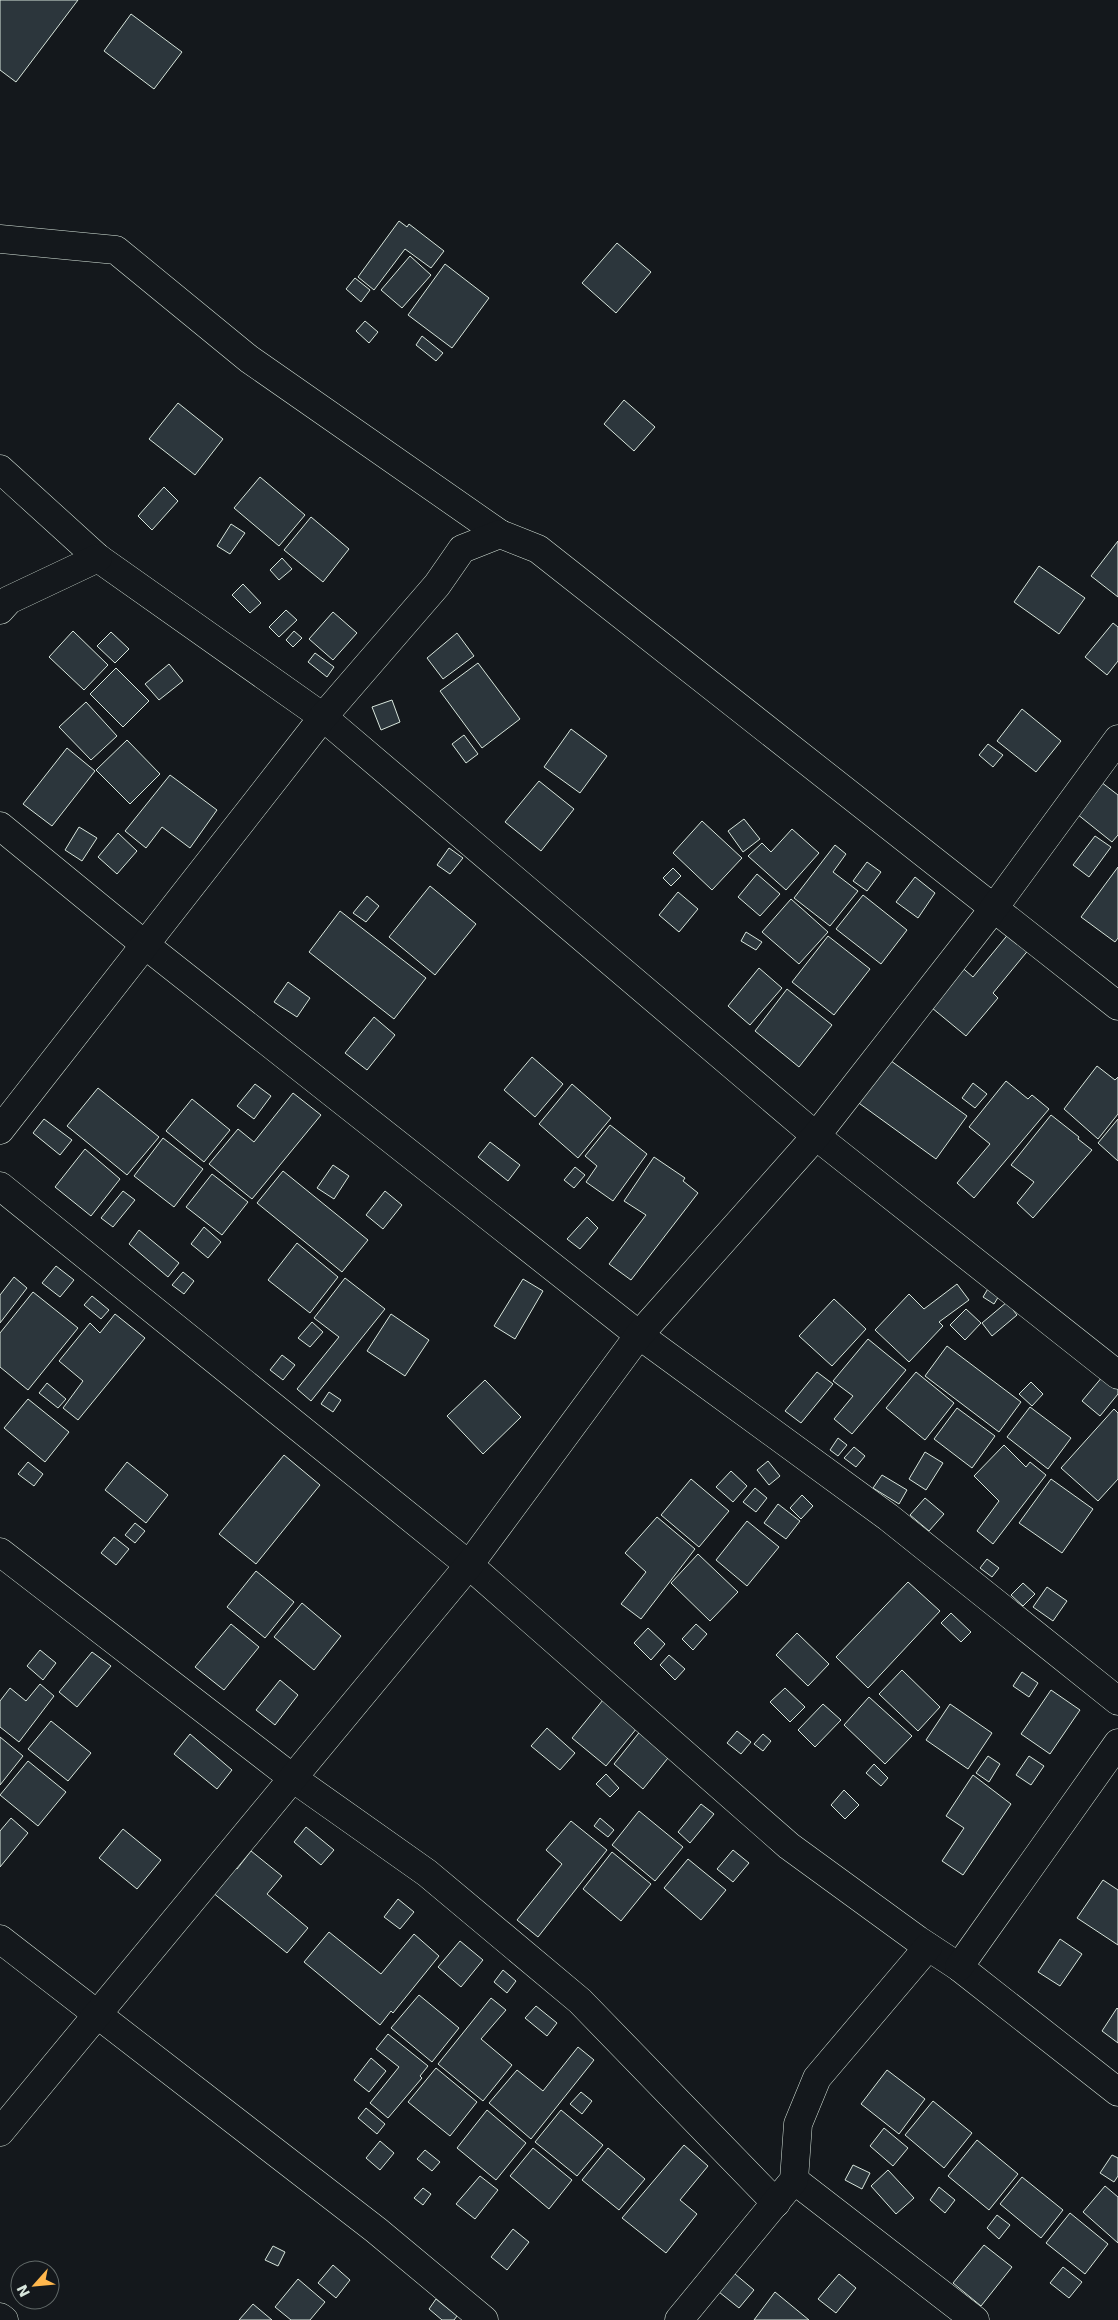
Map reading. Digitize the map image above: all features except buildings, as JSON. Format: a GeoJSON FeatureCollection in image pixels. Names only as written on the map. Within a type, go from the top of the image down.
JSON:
{"type":"FeatureCollection","features":[{"type":"Feature","properties":{"kind":"street"},"geometry":{"type":"LineString","coordinates":[[0,238],[116,250],[249,359],[500,534],[538,549],[1118,1006]]}},
{"type":"Feature","properties":{"kind":"street"},"geometry":{"type":"LineString","coordinates":[[0,469],[98,558],[323,717],[816,1136],[1118,1375]]}},
{"type":"Feature","properties":{"kind":"street"},"geometry":{"type":"LineString","coordinates":[[0,1130],[323,717],[437,585],[462,550],[500,534]]}},
{"type":"Feature","properties":{"kind":"street"},"geometry":{"type":"LineString","coordinates":[[0,610],[9,600],[98,558]]}},
{"type":"Feature","properties":{"kind":"street"},"geometry":{"type":"LineString","coordinates":[[0,2132],[294,1779],[469,1565],[639,1335],[816,1136],[994,908],[1118,739]]}},
{"type":"Feature","properties":{"kind":"street"},"geometry":{"type":"LineString","coordinates":[[0,826],[144,944],[639,1335],[888,1517],[1118,1701]]}},
{"type":"Feature","properties":{"kind":"street"},"geometry":{"type":"LineString","coordinates":[[0,1186],[469,1565],[789,1846],[928,1947],[959,1967],[1118,2092]]}},
{"type":"Feature","properties":{"kind":"street"},"geometry":{"type":"LineString","coordinates":[[0,1552],[294,1779],[426,1873],[580,2001],[776,2203]]}},
{"type":"Feature","properties":{"kind":"street"},"geometry":{"type":"LineString","coordinates":[[959,1967],[1118,1743]]}},
{"type":"Feature","properties":{"kind":"street"},"geometry":{"type":"LineString","coordinates":[[0,1940],[376,2230],[484,2320]]}},
{"type":"Feature","properties":{"kind":"street"},"geometry":{"type":"LineString","coordinates":[[679,2320],[794,2180],[798,2124],[816,2078],[928,1947]]}},
{"type":"Feature","properties":{"kind":"street"},"geometry":{"type":"LineString","coordinates":[[794,2180],[975,2320]]}},
{"type":"Feature","properties":{"kind":"street"},"geometry":{"type":"LineString","coordinates":[[0,2316],[4,2320]]}}]}
